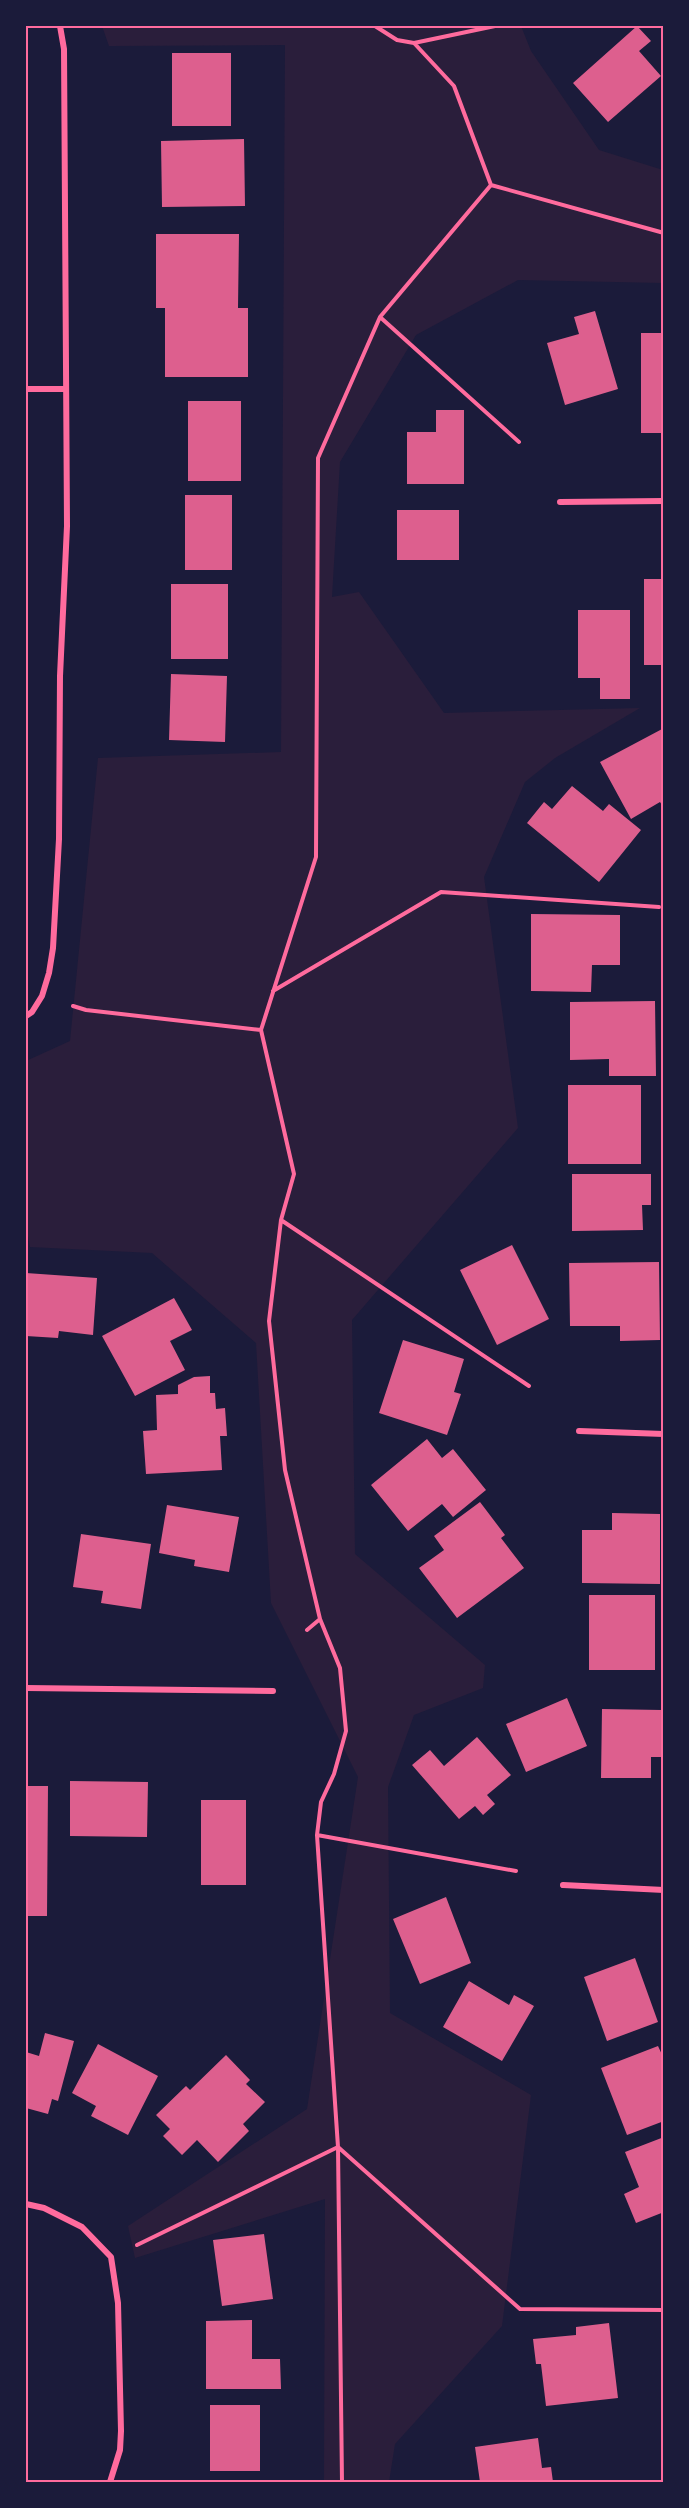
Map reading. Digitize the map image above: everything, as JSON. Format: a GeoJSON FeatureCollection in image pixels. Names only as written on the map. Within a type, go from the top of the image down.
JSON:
{"type":"FeatureCollection","features":[{"type":"Feature","properties":{"kind":"street"},"geometry":{"type":"LineString","coordinates":[[29,1014],[42,996],[49,973],[53,948],[59,839],[60,676],[67,526],[64,389],[64,49],[60,26]]}},
{"type":"Feature","properties":{"kind":"street"},"geometry":{"type":"LineString","coordinates":[[26,389],[64,389]]}},
{"type":"Feature","properties":{"kind":"street"},"geometry":{"type":"LineString","coordinates":[[560,502],[663,501]]}},
{"type":"Feature","properties":{"kind":"street"},"geometry":{"type":"LineString","coordinates":[[579,1431],[663,1434]]}},
{"type":"Feature","properties":{"kind":"street"},"geometry":{"type":"LineString","coordinates":[[26,1688],[273,1691]]}},
{"type":"Feature","properties":{"kind":"street"},"geometry":{"type":"LineString","coordinates":[[563,1885],[663,1890]]}},
{"type":"Feature","properties":{"kind":"street"},"geometry":{"type":"LineString","coordinates":[[26,2204],[44,2208],[82,2227],[111,2257],[118,2303],[121,2431],[120,2450],[110,2482]]}},
{"type":"Feature","properties":{"kind":"path"},"geometry":{"type":"LineString","coordinates":[[375,26],[397,40],[414,43],[495,26]]}},
{"type":"Feature","properties":{"kind":"path"},"geometry":{"type":"LineString","coordinates":[[414,43],[454,86],[491,185]]}},
{"type":"Feature","properties":{"kind":"path"},"geometry":{"type":"LineString","coordinates":[[491,185],[663,233]]}},
{"type":"Feature","properties":{"kind":"path"},"geometry":{"type":"LineString","coordinates":[[342,2482],[338,2147],[317,1835],[321,1802],[334,1774],[346,1731],[340,1668],[320,1619],[285,1470],[269,1322],[281,1220],[294,1174],[261,1030],[316,857],[318,458],[380,317],[491,185]]}},
{"type":"Feature","properties":{"kind":"path"},"geometry":{"type":"LineString","coordinates":[[380,317],[519,442]]}},
{"type":"Feature","properties":{"kind":"path"},"geometry":{"type":"LineString","coordinates":[[273,991],[441,892],[659,907]]}},
{"type":"Feature","properties":{"kind":"path"},"geometry":{"type":"LineString","coordinates":[[73,1006],[86,1010],[261,1030]]}},
{"type":"Feature","properties":{"kind":"path"},"geometry":{"type":"LineString","coordinates":[[281,1220],[529,1386]]}},
{"type":"Feature","properties":{"kind":"path"},"geometry":{"type":"LineString","coordinates":[[308,1630],[320,1619]]}},
{"type":"Feature","properties":{"kind":"path"},"geometry":{"type":"LineString","coordinates":[[317,1835],[516,1871]]}},
{"type":"Feature","properties":{"kind":"path"},"geometry":{"type":"LineString","coordinates":[[137,2245],[338,2147]]}},
{"type":"Feature","properties":{"kind":"path"},"geometry":{"type":"LineString","coordinates":[[338,2147],[520,2309],[663,2310]]}},
{"type":"Feature","properties":{"kind":"shaded area"},"geometry":{"type":"Polygon","coordinates":[[[102,26],[521,26],[531,51],[599,150],[663,170],[663,283],[518,280],[416,335],[340,462],[332,597],[359,592],[444,713],[640,708],[555,758],[525,782],[484,877],[518,1128],[352,1320],[355,1554],[485,1665],[483,1688],[414,1715],[388,1787],[390,2013],[531,2095],[502,2326],[395,2444],[389,2482],[324,2482],[325,2199],[135,2258],[128,2226],[307,2109],[358,1777],[271,1603],[256,1343],[152,1253],[30,1247],[26,1225],[26,1061],[70,1041],[98,758],[281,752],[285,45],[109,46],[102,26]]]}},
{"type":"Feature","properties":{"kind":"building"},"geometry":{"type":"Polygon","coordinates":[[[637,26],[651,41],[639,51],[661,76],[608,122],[573,83],[637,26]]]}},
{"type":"Feature","properties":{"kind":"building"},"geometry":{"type":"Polygon","coordinates":[[[172,53],[231,53],[231,126],[172,126],[172,53]]]}},
{"type":"Feature","properties":{"kind":"building"},"geometry":{"type":"Polygon","coordinates":[[[244,139],[245,206],[162,207],[161,141],[244,139]]]}},
{"type":"Feature","properties":{"kind":"building"},"geometry":{"type":"Polygon","coordinates":[[[156,234],[239,234],[238,308],[248,308],[248,377],[165,377],[165,308],[156,308],[156,234]]]}},
{"type":"Feature","properties":{"kind":"building"},"geometry":{"type":"Polygon","coordinates":[[[595,311],[618,389],[565,405],[547,343],[579,334],[574,317],[595,311]]]}},
{"type":"Feature","properties":{"kind":"building"},"geometry":{"type":"Polygon","coordinates":[[[641,333],[664,333],[664,433],[641,433],[641,333]]]}},
{"type":"Feature","properties":{"kind":"building"},"geometry":{"type":"Polygon","coordinates":[[[188,401],[241,401],[241,481],[188,481],[188,401]]]}},
{"type":"Feature","properties":{"kind":"building"},"geometry":{"type":"Polygon","coordinates":[[[436,410],[464,410],[464,484],[407,484],[407,432],[436,432],[436,410]]]}},
{"type":"Feature","properties":{"kind":"building"},"geometry":{"type":"Polygon","coordinates":[[[185,495],[232,495],[232,570],[185,570],[185,495]]]}},
{"type":"Feature","properties":{"kind":"building"},"geometry":{"type":"Polygon","coordinates":[[[397,510],[459,510],[459,560],[397,560],[397,510]]]}},
{"type":"Feature","properties":{"kind":"building"},"geometry":{"type":"Polygon","coordinates":[[[644,579],[664,579],[664,665],[644,665],[644,579]]]}},
{"type":"Feature","properties":{"kind":"building"},"geometry":{"type":"Polygon","coordinates":[[[171,584],[228,584],[228,659],[171,659],[171,584]]]}},
{"type":"Feature","properties":{"kind":"building"},"geometry":{"type":"Polygon","coordinates":[[[578,610],[630,610],[630,699],[600,699],[600,678],[578,678],[578,610]]]}},
{"type":"Feature","properties":{"kind":"building"},"geometry":{"type":"Polygon","coordinates":[[[171,674],[227,676],[225,742],[169,740],[171,674]]]}},
{"type":"Feature","properties":{"kind":"building"},"geometry":{"type":"Polygon","coordinates":[[[664,728],[664,808],[660,802],[631,819],[600,762],[664,728]]]}},
{"type":"Feature","properties":{"kind":"building"},"geometry":{"type":"Polygon","coordinates":[[[572,786],[603,811],[609,804],[641,830],[599,882],[527,823],[544,802],[552,809],[572,786]]]}},
{"type":"Feature","properties":{"kind":"building"},"geometry":{"type":"Polygon","coordinates":[[[531,914],[620,915],[620,965],[592,965],[591,992],[531,991],[531,914]]]}},
{"type":"Feature","properties":{"kind":"building"},"geometry":{"type":"Polygon","coordinates":[[[655,1001],[656,1076],[609,1076],[609,1059],[570,1060],[570,1002],[655,1001]]]}},
{"type":"Feature","properties":{"kind":"building"},"geometry":{"type":"Polygon","coordinates":[[[568,1085],[641,1085],[641,1164],[568,1164],[568,1085]]]}},
{"type":"Feature","properties":{"kind":"building"},"geometry":{"type":"Polygon","coordinates":[[[572,1174],[651,1174],[651,1205],[642,1205],[643,1230],[572,1231],[572,1174]]]}},
{"type":"Feature","properties":{"kind":"building"},"geometry":{"type":"Polygon","coordinates":[[[512,1245],[549,1319],[497,1345],[460,1270],[512,1245]]]}},
{"type":"Feature","properties":{"kind":"building"},"geometry":{"type":"Polygon","coordinates":[[[659,1262],[660,1340],[620,1341],[620,1326],[570,1326],[569,1263],[659,1262]]]}},
{"type":"Feature","properties":{"kind":"building"},"geometry":{"type":"Polygon","coordinates":[[[26,1273],[97,1278],[93,1335],[59,1331],[58,1338],[26,1336],[26,1273]]]}},
{"type":"Feature","properties":{"kind":"building"},"geometry":{"type":"Polygon","coordinates":[[[174,1298],[192,1330],[170,1341],[185,1370],[135,1396],[102,1336],[174,1298]]]}},
{"type":"Feature","properties":{"kind":"building"},"geometry":{"type":"Polygon","coordinates":[[[403,1340],[464,1359],[454,1392],[461,1394],[447,1435],[379,1413],[403,1340]]]}},
{"type":"Feature","properties":{"kind":"building"},"geometry":{"type":"Polygon","coordinates":[[[210,1376],[210,1393],[215,1393],[216,1409],[225,1408],[227,1436],[220,1436],[222,1470],[146,1474],[143,1431],[157,1430],[156,1395],[178,1394],[178,1385],[194,1377],[210,1376]]]}},
{"type":"Feature","properties":{"kind":"building"},"geometry":{"type":"Polygon","coordinates":[[[427,1439],[442,1458],[453,1449],[486,1490],[453,1517],[442,1504],[408,1531],[371,1485],[427,1439]]]}},
{"type":"Feature","properties":{"kind":"building"},"geometry":{"type":"Polygon","coordinates":[[[480,1502],[505,1535],[501,1538],[524,1568],[457,1618],[419,1568],[444,1550],[434,1536],[480,1502]]]}},
{"type":"Feature","properties":{"kind":"building"},"geometry":{"type":"Polygon","coordinates":[[[167,1505],[239,1517],[229,1572],[194,1566],[195,1560],[159,1553],[167,1505]]]}},
{"type":"Feature","properties":{"kind":"building"},"geometry":{"type":"Polygon","coordinates":[[[612,1513],[660,1514],[660,1584],[582,1583],[582,1530],[612,1530],[612,1513]]]}},
{"type":"Feature","properties":{"kind":"building"},"geometry":{"type":"Polygon","coordinates":[[[81,1534],[151,1544],[141,1609],[101,1603],[103,1591],[73,1587],[81,1534]]]}},
{"type":"Feature","properties":{"kind":"building"},"geometry":{"type":"Polygon","coordinates":[[[589,1595],[655,1595],[655,1670],[589,1670],[589,1595]]]}},
{"type":"Feature","properties":{"kind":"building"},"geometry":{"type":"Polygon","coordinates":[[[567,1698],[587,1746],[526,1772],[506,1724],[567,1698]]]}},
{"type":"Feature","properties":{"kind":"building"},"geometry":{"type":"Polygon","coordinates":[[[602,1709],[662,1710],[662,1757],[651,1757],[651,1778],[601,1778],[602,1709]]]}},
{"type":"Feature","properties":{"kind":"building"},"geometry":{"type":"Polygon","coordinates":[[[477,1737],[511,1775],[487,1795],[495,1804],[483,1815],[475,1806],[459,1819],[412,1765],[430,1750],[444,1766],[477,1737]]]}},
{"type":"Feature","properties":{"kind":"building"},"geometry":{"type":"Polygon","coordinates":[[[70,1781],[148,1782],[147,1837],[70,1836],[70,1781]]]}},
{"type":"Feature","properties":{"kind":"building"},"geometry":{"type":"Polygon","coordinates":[[[26,1786],[48,1786],[47,1916],[26,1916],[26,1786]]]}},
{"type":"Feature","properties":{"kind":"building"},"geometry":{"type":"Polygon","coordinates":[[[201,1800],[246,1800],[246,1885],[201,1885],[201,1800]]]}},
{"type":"Feature","properties":{"kind":"building"},"geometry":{"type":"Polygon","coordinates":[[[446,1897],[471,1963],[420,1984],[393,1919],[446,1897]]]}},
{"type":"Feature","properties":{"kind":"building"},"geometry":{"type":"Polygon","coordinates":[[[635,1958],[658,2022],[607,2041],[584,1977],[635,1958]]]}},
{"type":"Feature","properties":{"kind":"building"},"geometry":{"type":"Polygon","coordinates":[[[469,1981],[509,2005],[514,1995],[534,2006],[502,2061],[443,2027],[469,1981]]]}},
{"type":"Feature","properties":{"kind":"building"},"geometry":{"type":"Polygon","coordinates":[[[45,2033],[74,2041],[58,2101],[52,2099],[48,2114],[26,2108],[26,2052],[39,2056],[45,2033]]]}},
{"type":"Feature","properties":{"kind":"building"},"geometry":{"type":"Polygon","coordinates":[[[98,2044],[158,2076],[128,2135],[91,2116],[96,2106],[72,2093],[98,2044]]]}},
{"type":"Feature","properties":{"kind":"building"},"geometry":{"type":"Polygon","coordinates":[[[658,2046],[664,2059],[664,2121],[627,2135],[601,2068],[658,2046]]]}},
{"type":"Feature","properties":{"kind":"building"},"geometry":{"type":"Polygon","coordinates":[[[226,2055],[250,2080],[246,2084],[265,2102],[243,2124],[249,2131],[218,2162],[197,2140],[182,2155],[163,2136],[170,2129],[156,2115],[186,2086],[190,2090],[226,2055]]]}},
{"type":"Feature","properties":{"kind":"building"},"geometry":{"type":"Polygon","coordinates":[[[664,2137],[664,2212],[636,2223],[624,2194],[639,2187],[625,2152],[664,2137]]]}},
{"type":"Feature","properties":{"kind":"building"},"geometry":{"type":"Polygon","coordinates":[[[264,2234],[273,2299],[222,2306],[213,2240],[264,2234]]]}},
{"type":"Feature","properties":{"kind":"building"},"geometry":{"type":"Polygon","coordinates":[[[252,2320],[252,2359],[280,2359],[281,2389],[206,2389],[206,2321],[252,2320]]]}},
{"type":"Feature","properties":{"kind":"building"},"geometry":{"type":"Polygon","coordinates":[[[609,2323],[618,2398],[546,2406],[541,2364],[536,2364],[533,2339],[576,2335],[576,2327],[609,2323]]]}},
{"type":"Feature","properties":{"kind":"building"},"geometry":{"type":"Polygon","coordinates":[[[210,2405],[260,2405],[260,2471],[210,2471],[210,2405]]]}},
{"type":"Feature","properties":{"kind":"building"},"geometry":{"type":"Polygon","coordinates":[[[538,2438],[542,2468],[551,2467],[553,2482],[480,2482],[475,2447],[538,2438]]]}}]}
